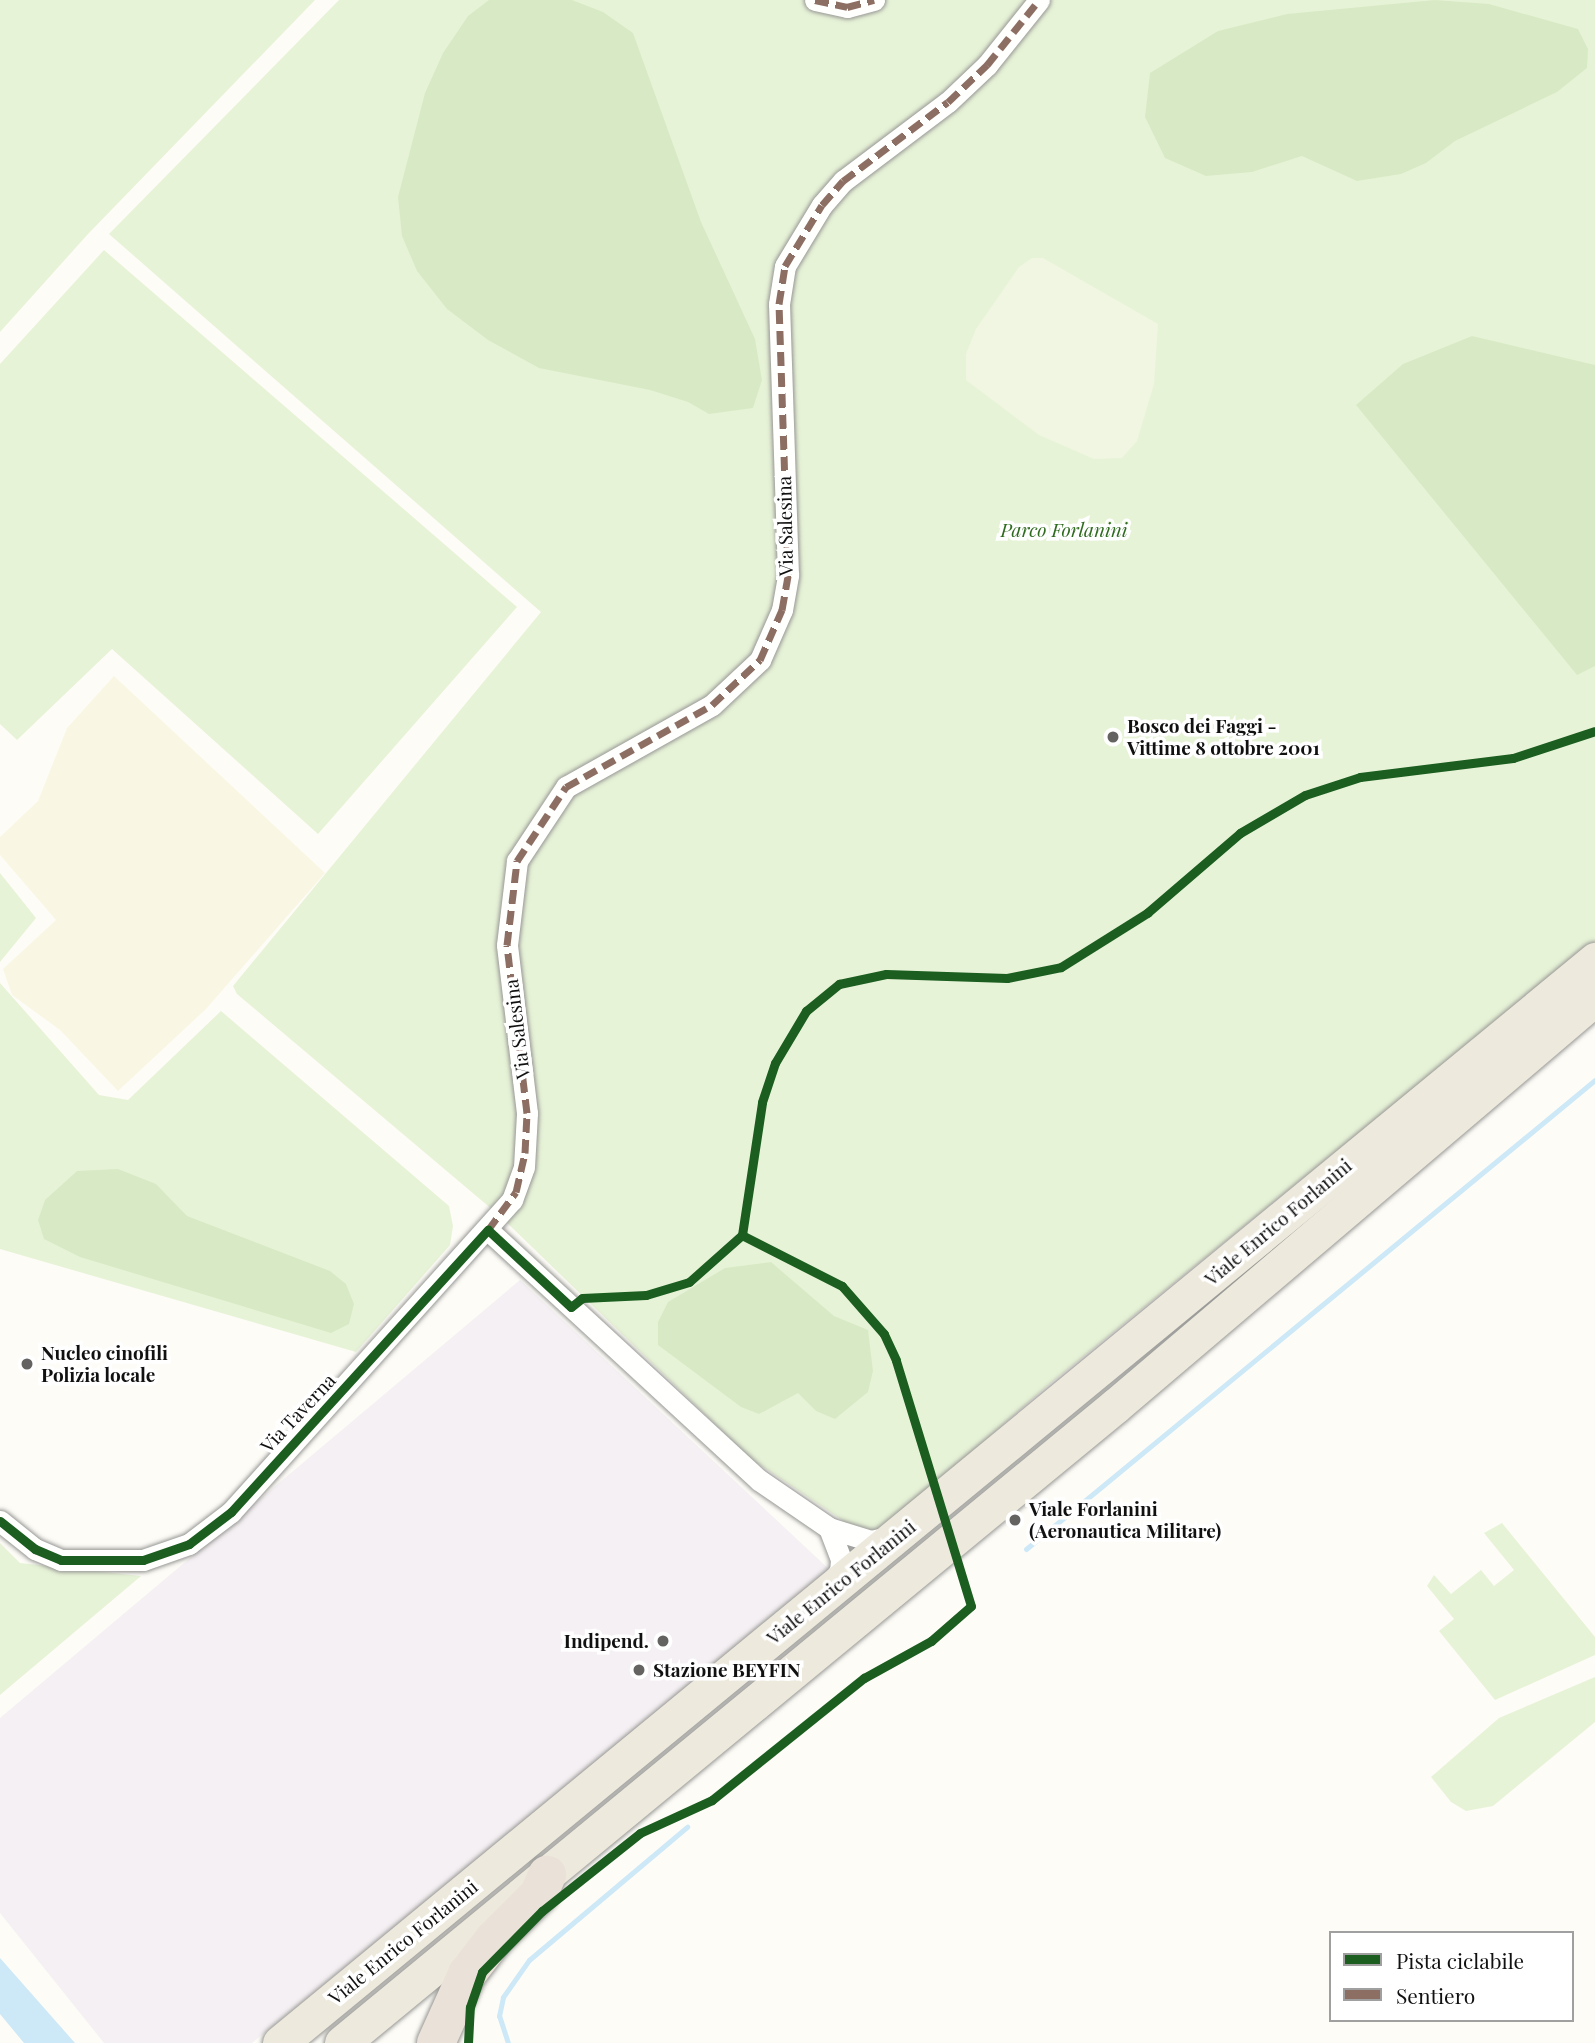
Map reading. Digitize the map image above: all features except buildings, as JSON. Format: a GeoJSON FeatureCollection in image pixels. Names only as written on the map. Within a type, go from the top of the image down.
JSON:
{"type":"FeatureCollection","features":[{"type":"Feature","properties":{"kind":"highway"},"geometry":{"type":"LineString","coordinates":[[436,2043],[467,1973],[499,1933],[539,1894],[547,1875]]}},
{"type":"Feature","properties":{"kind":"main road","name":"Viale Enrico Forlanini"},"geometry":{"type":"LineString","coordinates":[[280,2043],[1595,960]]}},
{"type":"Feature","properties":{"kind":"main road","name":"Viale Enrico Forlanini"},"geometry":{"type":"LineString","coordinates":[[342,2043],[1115,1406],[1595,999]]}},
{"type":"Feature","properties":{"kind":"street"},"geometry":{"type":"LineString","coordinates":[[815,0],[847,7],[874,0]]}},
{"type":"Feature","properties":{"kind":"street","name":"Via Salesina"},"geometry":{"type":"LineString","coordinates":[[488,1230],[512,1200],[525,1153],[527,1112],[507,945],[517,861],[566,787],[712,705],[760,660],[782,610],[788,575],[779,304],[785,266],[822,205],[844,181],[948,102],[987,65],[1039,0]]}},
{"type":"Feature","properties":{"kind":"street"},"geometry":{"type":"LineString","coordinates":[[488,1230],[731,1457],[829,1528],[871,1541],[900,1533]]}},
{"type":"Feature","properties":{"kind":"street","name":"Via Taverna"},"geometry":{"type":"LineString","coordinates":[[0,1521],[35,1549],[61,1560],[143,1560],[189,1544],[231,1512],[488,1230]]}},
{"type":"Feature","properties":{"kind":"street"},"geometry":{"type":"LineString","coordinates":[[800,1615],[840,1571],[829,1528]]}},
{"type":"Feature","properties":{"kind":"shaded area"},"geometry":{"type":"Polygon","coordinates":[[[114,676],[325,873],[206,1009],[118,1091],[60,1030],[12,995],[3,969],[56,920],[0,855],[0,837],[38,801],[67,728],[114,676]]]}},
{"type":"Feature","properties":{"kind":"shaded area"},"geometry":{"type":"Polygon","coordinates":[[[520,1280],[831,1571],[252,2043],[104,2043],[0,1913],[0,1718],[520,1280]]]}},
{"type":"Feature","properties":{"kind":"green space"},"geometry":{"type":"Polygon","coordinates":[[[0,0],[315,0],[88,234],[0,332],[0,0]]]}},
{"type":"Feature","properties":{"kind":"green space","name":"Parco Forlanini"},"geometry":{"type":"Polygon","coordinates":[[[339,0],[1595,0],[1595,941],[1046,1387],[890,1524],[872,1532],[851,1526],[751,1459],[500,1216],[237,994],[233,986],[541,612],[109,234],[339,0]]]}},
{"type":"Feature","properties":{"kind":"green space"},"geometry":{"type":"Polygon","coordinates":[[[489,0],[572,0],[603,12],[633,33],[701,222],[755,339],[762,380],[753,408],[709,414],[688,402],[650,390],[539,368],[488,340],[447,309],[417,271],[402,236],[398,197],[425,93],[443,53],[468,16],[489,0]]]}},
{"type":"Feature","properties":{"kind":"green space"},"geometry":{"type":"Polygon","coordinates":[[[1435,0],[1489,4],[1578,29],[1588,49],[1587,68],[1557,92],[1455,141],[1426,163],[1401,174],[1357,181],[1302,156],[1252,172],[1206,176],[1165,158],[1145,117],[1150,73],[1218,31],[1287,14],[1435,0]]]}},
{"type":"Feature","properties":{"kind":"green space"},"geometry":{"type":"Polygon","coordinates":[[[104,250],[517,607],[318,834],[112,649],[17,740],[0,724],[0,364],[104,250]]]}},
{"type":"Feature","properties":{"kind":"green space"},"geometry":{"type":"Polygon","coordinates":[[[1032,258],[1043,258],[1158,324],[1154,384],[1137,441],[1122,458],[1094,459],[1039,435],[966,380],[966,354],[976,329],[1019,267],[1032,258]]]}},
{"type":"Feature","properties":{"kind":"green space"},"geometry":{"type":"Polygon","coordinates":[[[1472,336],[1595,365],[1595,666],[1577,675],[1356,405],[1403,364],[1472,336]]]}},
{"type":"Feature","properties":{"kind":"green space"},"geometry":{"type":"Polygon","coordinates":[[[0,873],[36,918],[0,962],[0,873]]]}},
{"type":"Feature","properties":{"kind":"green space"},"geometry":{"type":"Polygon","coordinates":[[[0,983],[99,1095],[128,1100],[221,1011],[449,1206],[453,1226],[450,1245],[356,1352],[0,1249],[0,983]]]}},
{"type":"Feature","properties":{"kind":"green space"},"geometry":{"type":"Polygon","coordinates":[[[118,1169],[156,1184],[187,1216],[330,1271],[346,1284],[354,1304],[349,1324],[331,1333],[80,1257],[44,1239],[38,1220],[45,1200],[77,1171],[118,1169]]]}},
{"type":"Feature","properties":{"kind":"green space"},"geometry":{"type":"Polygon","coordinates":[[[771,1262],[834,1316],[868,1330],[873,1371],[868,1392],[835,1419],[816,1411],[798,1393],[759,1414],[741,1407],[658,1345],[658,1322],[668,1302],[725,1268],[771,1262]]]}},
{"type":"Feature","properties":{"kind":"green space"},"geometry":{"type":"Polygon","coordinates":[[[1502,1523],[1595,1637],[1595,1655],[1495,1700],[1439,1631],[1454,1619],[1427,1586],[1434,1575],[1451,1594],[1481,1570],[1494,1586],[1514,1570],[1484,1533],[1502,1523]]]}},
{"type":"Feature","properties":{"kind":"green space"},"geometry":{"type":"Polygon","coordinates":[[[0,1543],[20,1563],[141,1576],[0,1695],[0,1543]]]}},
{"type":"Feature","properties":{"kind":"green space"},"geometry":{"type":"Polygon","coordinates":[[[1595,1677],[1595,1722],[1493,1806],[1466,1811],[1451,1802],[1431,1777],[1499,1718],[1595,1677]]]}},
{"type":"Feature","properties":{"kind":"water"},"geometry":{"type":"Polygon","coordinates":[[[0,1958],[75,2043],[24,2043],[0,2014],[0,1958]]]}},
{"type":"Feature","properties":{"kind":"waterway"},"geometry":{"type":"LineString","coordinates":[[1026,1549],[1595,1080]]}},
{"type":"Feature","properties":{"kind":"waterway"},"geometry":{"type":"LineString","coordinates":[[508,2043],[499,2016],[503,1997],[529,1960],[687,1827]]}},
{"type":"Feature","properties":{"kind":"marked path"},"geometry":{"type":"LineString","coordinates":[[815,0],[847,7],[874,0]]}},
{"type":"Feature","properties":{"kind":"marked path"},"geometry":{"type":"LineString","coordinates":[[488,1230],[516,1192],[525,1153],[527,1113],[507,945],[517,861],[566,787],[712,705],[760,660],[782,610],[788,575],[779,304],[785,266],[822,205],[843,181],[948,102],[987,65],[1039,0]]}},
{"type":"Feature","properties":{"kind":"cycle path"},"geometry":{"type":"LineString","coordinates":[[0,1521],[35,1549],[61,1560],[143,1560],[189,1544],[231,1512],[488,1230],[571,1307],[582,1298],[646,1295],[689,1282],[742,1235],[762,1102],[775,1063],[806,1011],[839,984],[886,974],[1007,978],[1061,967],[1147,913],[1240,833],[1305,795],[1360,777],[1513,758],[1595,731]]}},
{"type":"Feature","properties":{"kind":"cycle path"},"geometry":{"type":"LineString","coordinates":[[468,2043],[470,2007],[482,1972],[542,1911],[640,1833],[712,1800],[864,1678],[931,1641],[971,1606],[896,1360],[884,1334],[842,1286],[742,1235]]}},
{"type":"Feature","properties":{"kind":"place","name":"Bosco dei Faggi - Vittime 8 ottobre 2001"},"geometry":{"type":"Point","coordinates":[1113,737]}},
{"type":"Feature","properties":{"kind":"place","name":"Nucleo cinofili Polizia locale"},"geometry":{"type":"Point","coordinates":[27,1364]}},
{"type":"Feature","properties":{"kind":"place","name":"Viale Forlanini (Aeronautica Militare)"},"geometry":{"type":"Point","coordinates":[1015,1520]}},
{"type":"Feature","properties":{"kind":"place","name":"Indipend."},"geometry":{"type":"Point","coordinates":[663,1641]}},
{"type":"Feature","properties":{"kind":"place","name":"Stazione BEYFIN"},"geometry":{"type":"Point","coordinates":[639,1670]}}]}
